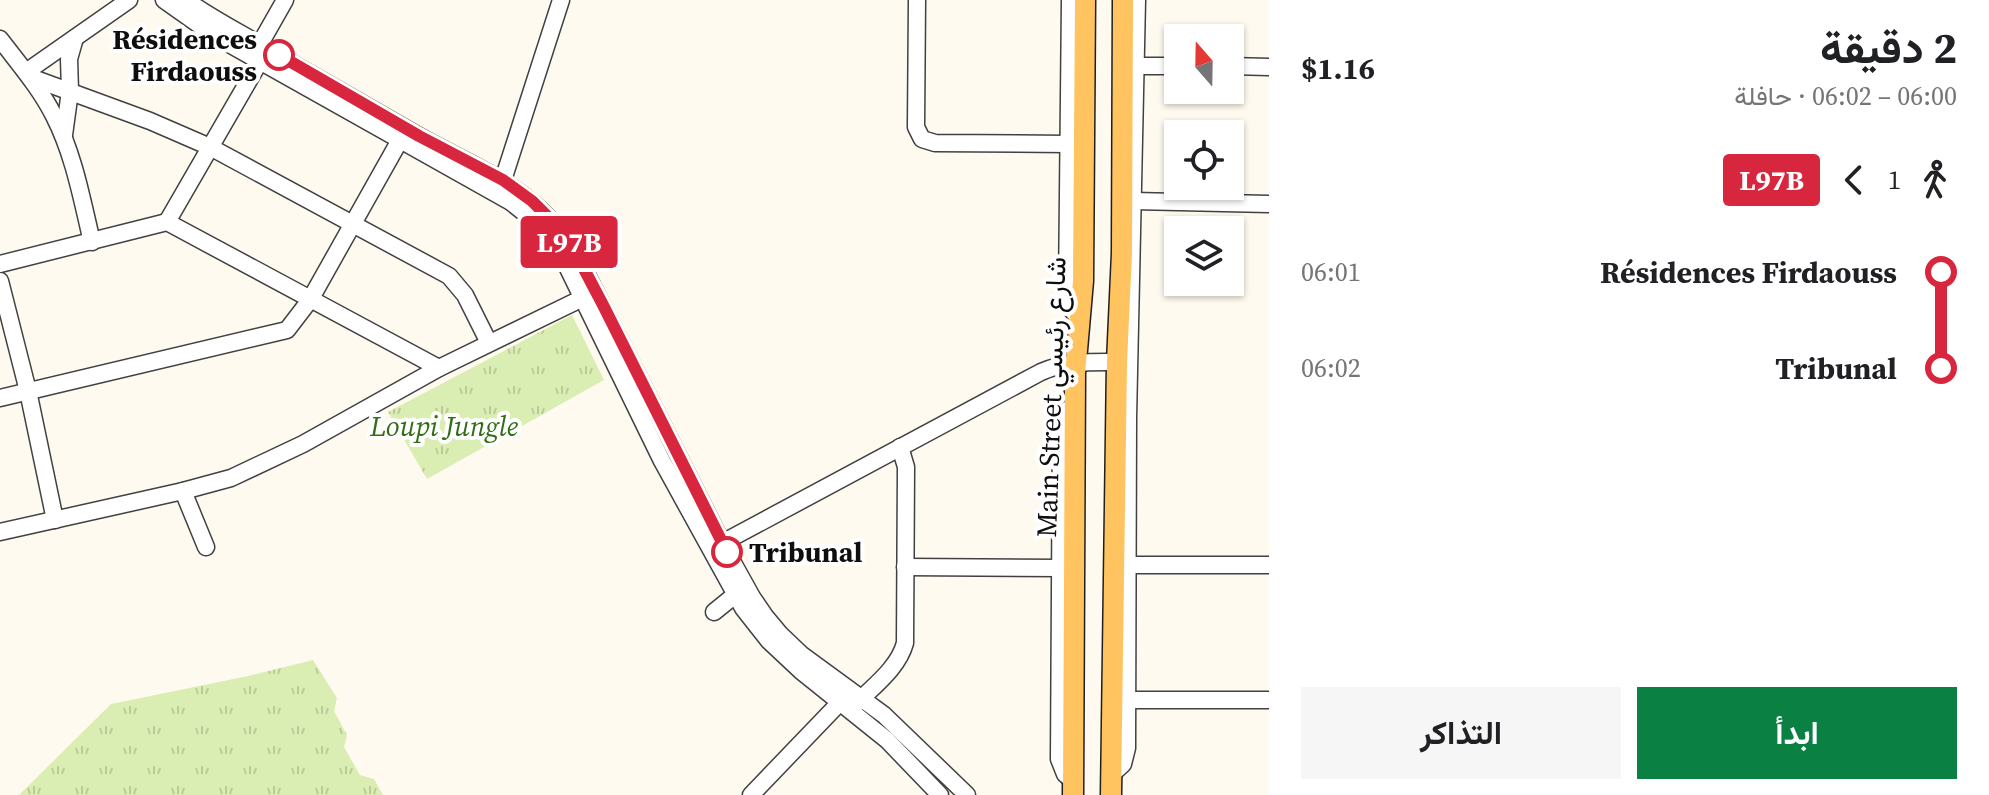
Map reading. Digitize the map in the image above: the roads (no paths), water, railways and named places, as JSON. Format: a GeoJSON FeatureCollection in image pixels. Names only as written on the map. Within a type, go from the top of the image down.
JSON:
{"type":"FeatureCollection","features":[{"type":"Feature","properties":{"kind":"main road","name":"Main Street شارع رئيسي"},"geometry":{"type":"LineString","coordinates":[[1073,788],[1075,363],[1084,261],[1085,0]]}},
{"type":"Feature","properties":{"kind":"main road"},"geometry":{"type":"LineString","coordinates":[[1111,785],[1117,362],[1122,253],[1123,0]]}},
{"type":"Feature","properties":{"kind":"street"},"geometry":{"type":"LineString","coordinates":[[28,75],[129,0]]}},
{"type":"Feature","properties":{"kind":"street"},"geometry":{"type":"LineString","coordinates":[[164,0],[260,61],[509,201],[544,231],[590,295],[752,597],[780,634],[851,700],[939,794]]}},
{"type":"Feature","properties":{"kind":"street"},"geometry":{"type":"LineString","coordinates":[[186,0],[419,136],[503,180],[532,201],[555,224],[574,250],[590,295],[662,461],[754,624],[809,678],[894,724],[967,795]]}},
{"type":"Feature","properties":{"kind":"street"},"geometry":{"type":"LineString","coordinates":[[260,44],[285,0]]}},
{"type":"Feature","properties":{"kind":"street"},"geometry":{"type":"LineString","coordinates":[[503,180],[561,0]]}},
{"type":"Feature","properties":{"kind":"street"},"geometry":{"type":"LineString","coordinates":[[917,0],[916,122],[922,139],[935,143],[1069,144]]}},
{"type":"Feature","properties":{"kind":"street"},"geometry":{"type":"LineString","coordinates":[[1070,0],[1067,291],[1072,310],[1080,320]]}},
{"type":"Feature","properties":{"kind":"street"},"geometry":{"type":"LineString","coordinates":[[1111,785],[1125,759],[1127,700],[1128,405],[1137,0]]}},
{"type":"Feature","properties":{"kind":"street"},"geometry":{"type":"LineString","coordinates":[[64,136],[70,91],[69,59],[75,38]]}},
{"type":"Feature","properties":{"kind":"street"},"geometry":{"type":"LineString","coordinates":[[0,39],[28,75],[64,136],[92,242]]}},
{"type":"Feature","properties":{"kind":"street"},"geometry":{"type":"LineString","coordinates":[[167,222],[260,61]]}},
{"type":"Feature","properties":{"kind":"street"},"geometry":{"type":"LineString","coordinates":[[1136,66],[1164,66]]}},
{"type":"Feature","properties":{"kind":"street"},"geometry":{"type":"LineString","coordinates":[[1244,66],[1269,67]]}},
{"type":"Feature","properties":{"kind":"street"},"geometry":{"type":"LineString","coordinates":[[28,75],[210,147],[449,276],[465,295],[489,343]]}},
{"type":"Feature","properties":{"kind":"street"},"geometry":{"type":"LineString","coordinates":[[0,398],[284,332],[310,300],[400,140]]}},
{"type":"Feature","properties":{"kind":"street"},"geometry":{"type":"LineString","coordinates":[[1133,201],[1269,204]]}},
{"type":"Feature","properties":{"kind":"street"},"geometry":{"type":"LineString","coordinates":[[0,264],[167,222],[439,368]]}},
{"type":"Feature","properties":{"kind":"street"},"geometry":{"type":"LineString","coordinates":[[0,281],[28,391],[55,520]]}},
{"type":"Feature","properties":{"kind":"street"},"geometry":{"type":"LineString","coordinates":[[0,532],[231,478],[280,456],[439,368],[590,295]]}},
{"type":"Feature","properties":{"kind":"street"},"geometry":{"type":"LineString","coordinates":[[722,543],[1041,372],[1075,363],[1117,362]]}},
{"type":"Feature","properties":{"kind":"street"},"geometry":{"type":"LineString","coordinates":[[1073,788],[1059,759],[1060,568],[1061,421],[1067,410],[1075,406]]}},
{"type":"Feature","properties":{"kind":"street"},"geometry":{"type":"LineString","coordinates":[[751,795],[851,700],[889,671],[903,651],[906,467],[900,447]]}},
{"type":"Feature","properties":{"kind":"street"},"geometry":{"type":"LineString","coordinates":[[183,491],[206,547]]}},
{"type":"Feature","properties":{"kind":"street"},"geometry":{"type":"LineString","coordinates":[[1127,565],[1269,565]]}},
{"type":"Feature","properties":{"kind":"street"},"geometry":{"type":"LineString","coordinates":[[905,567],[1060,568]]}},
{"type":"Feature","properties":{"kind":"street"},"geometry":{"type":"LineString","coordinates":[[714,612],[735,595]]}},
{"type":"Feature","properties":{"kind":"street"},"geometry":{"type":"LineString","coordinates":[[1127,700],[1269,700]]}},
{"type":"Feature","properties":{"kind":"place","name":"Résidences Firdaouss"},"geometry":{"type":"Point","coordinates":[279,55]}},
{"type":"Feature","properties":{"kind":"place","name":"Tribunal"},"geometry":{"type":"Point","coordinates":[727,552]}},
{"type":"Feature","properties":{"kind":"park label","name":"Loupi Jungle"},"geometry":{"type":"Point","coordinates":[444,426]}}]}
